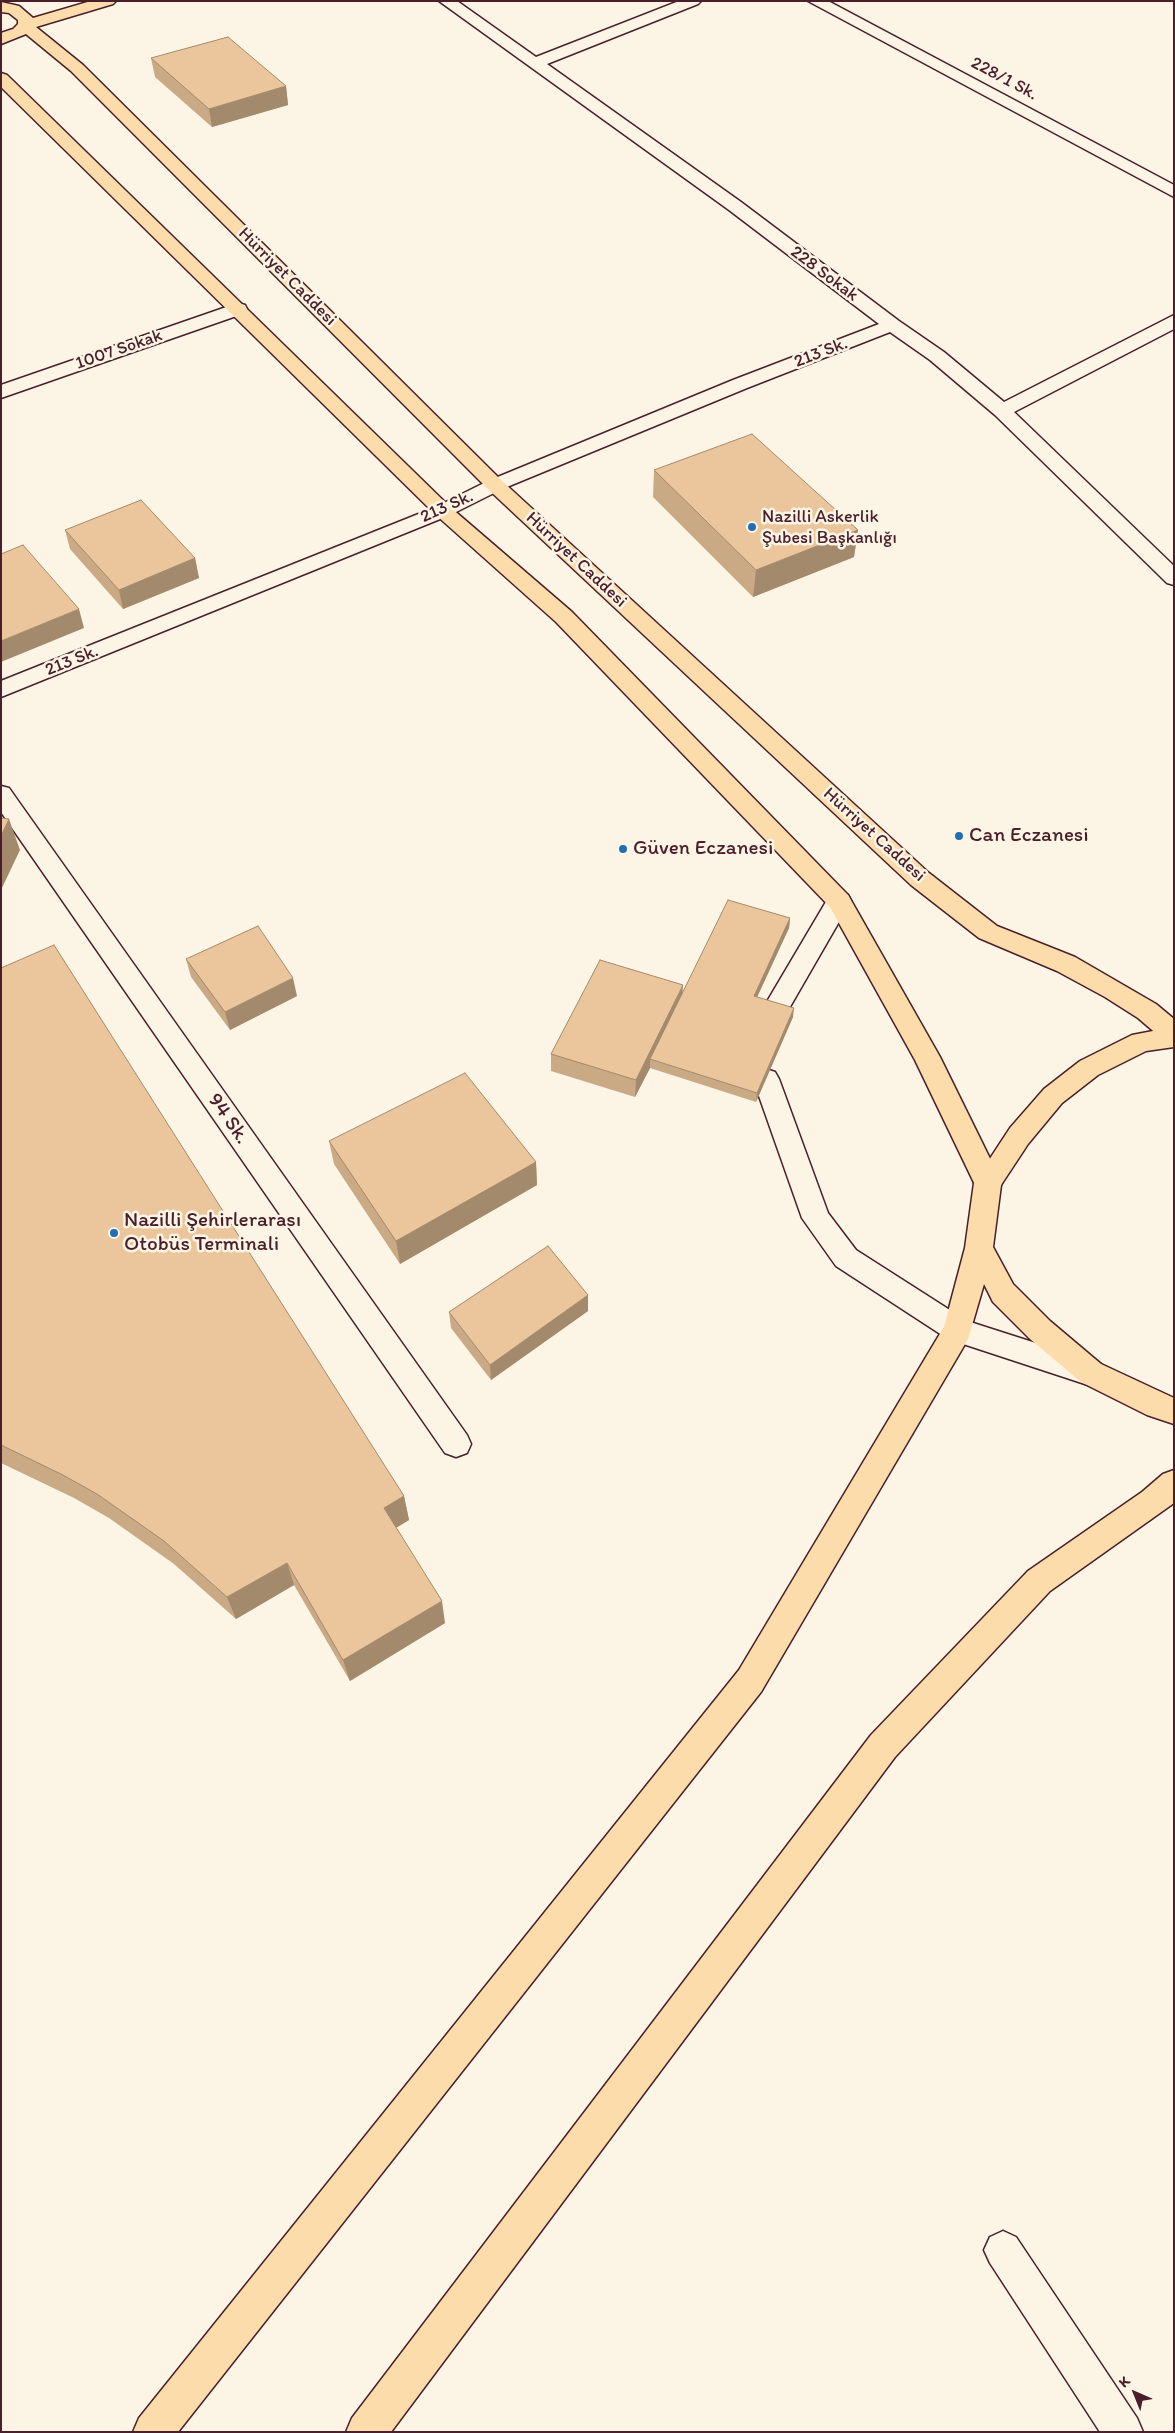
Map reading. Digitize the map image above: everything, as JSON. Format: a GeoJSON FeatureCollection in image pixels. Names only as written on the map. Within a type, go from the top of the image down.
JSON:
{"type":"FeatureCollection","features":[{"type":"Feature","properties":{"kind":"main road"},"geometry":{"type":"LineString","coordinates":[[12,13],[108,1]]}},
{"type":"Feature","properties":{"kind":"main road"},"geometry":{"type":"LineString","coordinates":[[12,13],[31,4]]}},
{"type":"Feature","properties":{"kind":"main road"},"geometry":{"type":"LineString","coordinates":[[1,39],[19,32],[12,13]]}},
{"type":"Feature","properties":{"kind":"main road","name":"Hürriyet Caddesi"},"geometry":{"type":"LineString","coordinates":[[12,13],[77,68],[495,485],[920,878],[988,932],[1066,964],[1114,990],[1147,1011],[1174,1035]]}},
{"type":"Feature","properties":{"kind":"main road"},"geometry":{"type":"LineString","coordinates":[[1,78],[238,308],[443,511],[564,618],[839,901],[928,1057],[988,1183]]}},
{"type":"Feature","properties":{"kind":"main road"},"geometry":{"type":"LineString","coordinates":[[153,2432],[750,1681],[958,1330],[980,1248],[988,1183],[1019,1136],[1048,1103],[1089,1068],[1141,1042],[1174,1035]]}},
{"type":"Feature","properties":{"kind":"main road"},"geometry":{"type":"LineString","coordinates":[[980,1248],[1003,1293],[1040,1330],[1090,1373],[1157,1406],[1174,1411]]}},
{"type":"Feature","properties":{"kind":"main road"},"geometry":{"type":"LineString","coordinates":[[366,2432],[883,1746],[1039,1581],[1153,1502],[1174,1484]]}},
{"type":"Feature","properties":{"kind":"street","name":"228 Sokak"},"geometry":{"type":"LineString","coordinates":[[447,1],[735,206],[892,325],[937,356],[1002,411],[1174,578]]}},
{"type":"Feature","properties":{"kind":"street"},"geometry":{"type":"LineString","coordinates":[[536,63],[693,1]]}},
{"type":"Feature","properties":{"kind":"street","name":"228/1 Sk."},"geometry":{"type":"LineString","coordinates":[[816,1],[1174,192]]}},
{"type":"Feature","properties":{"kind":"street","name":"1007 Sokak"},"geometry":{"type":"LineString","coordinates":[[1,392],[238,308]]}},
{"type":"Feature","properties":{"kind":"street"},"geometry":{"type":"LineString","coordinates":[[1002,411],[1174,321]]}},
{"type":"Feature","properties":{"kind":"street","name":"213 Sk."},"geometry":{"type":"LineString","coordinates":[[1,690],[443,511],[495,485],[892,325]]}},
{"type":"Feature","properties":{"kind":"street","name":"94 Sk."},"geometry":{"type":"LineString","coordinates":[[1,794],[456,1444]]}},
{"type":"Feature","properties":{"kind":"street"},"geometry":{"type":"LineString","coordinates":[[774,1012],[839,901]]}},
{"type":"Feature","properties":{"kind":"street"},"geometry":{"type":"LineString","coordinates":[[766,1079],[816,1218],[846,1258],[958,1330],[1090,1373]]}},
{"type":"Feature","properties":{"kind":"street"},"geometry":{"type":"LineString","coordinates":[[1003,2250],[1123,2432]]}},
{"type":"Feature","properties":{"kind":"building"},"geometry":{"type":"Polygon","coordinates":[[[228,37],[286,86],[209,109],[151,58],[228,37]]]}},
{"type":"Feature","properties":{"kind":"building","name":"Nazilli Askerlik Şubesi Başkanlığı"},"geometry":{"type":"Polygon","coordinates":[[[752,434],[858,530],[756,570],[654,470],[752,434]]]}},
{"type":"Feature","properties":{"kind":"building"},"geometry":{"type":"Polygon","coordinates":[[[141,500],[195,558],[119,590],[65,530],[141,500]]]}},
{"type":"Feature","properties":{"kind":"building"},"geometry":{"type":"Polygon","coordinates":[[[23,545],[79,609],[1,641],[1,554],[23,545]]]}},
{"type":"Feature","properties":{"kind":"building"},"geometry":{"type":"Polygon","coordinates":[[[1,818],[9,819],[1,836],[1,818]]]}},
{"type":"Feature","properties":{"kind":"building"},"geometry":{"type":"Polygon","coordinates":[[[728,900],[790,918],[754,996],[794,1008],[757,1093],[650,1059],[728,900]]]}},
{"type":"Feature","properties":{"kind":"building"},"geometry":{"type":"Polygon","coordinates":[[[258,926],[293,978],[225,1012],[186,959],[258,926]]]}},
{"type":"Feature","properties":{"kind":"building","name":"Nazilli Şehirlerarası Otobüs Terminali"},"geometry":{"type":"Polygon","coordinates":[[[54,945],[404,1496],[384,1508],[442,1601],[343,1660],[287,1563],[227,1597],[164,1541],[97,1494],[1,1445],[1,968],[54,945]]]}},
{"type":"Feature","properties":{"kind":"building"},"geometry":{"type":"Polygon","coordinates":[[[600,960],[683,985],[636,1080],[551,1054],[600,960]]]}},
{"type":"Feature","properties":{"kind":"building"},"geometry":{"type":"Polygon","coordinates":[[[465,1073],[536,1162],[396,1241],[329,1141],[465,1073]]]}},
{"type":"Feature","properties":{"kind":"building"},"geometry":{"type":"Polygon","coordinates":[[[548,1246],[588,1295],[490,1365],[449,1312],[548,1246]]]}},
{"type":"Feature","properties":{"kind":"place","name":"Nazilli Askerlik Şubesi Başkanlığı"},"geometry":{"type":"Point","coordinates":[752,527]}},
{"type":"Feature","properties":{"kind":"place","name":"Can Eczanesi"},"geometry":{"type":"Point","coordinates":[959,836]}},
{"type":"Feature","properties":{"kind":"place","name":"Güven Eczanesi"},"geometry":{"type":"Point","coordinates":[623,849]}},
{"type":"Feature","properties":{"kind":"place","name":"Nazilli Şehirlerarası Otobüs Terminali"},"geometry":{"type":"Point","coordinates":[114,1233]}}]}
